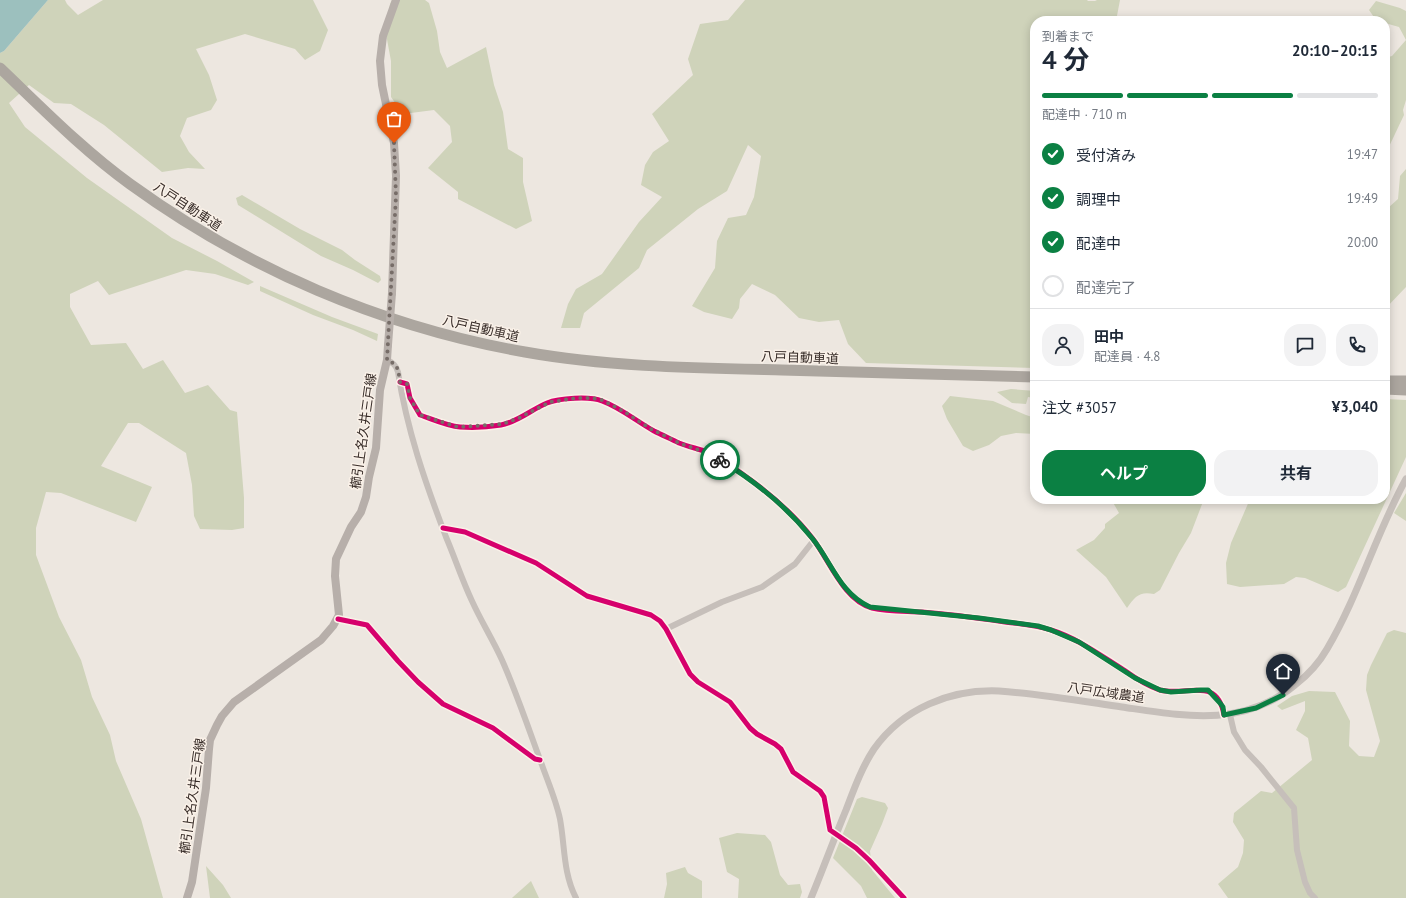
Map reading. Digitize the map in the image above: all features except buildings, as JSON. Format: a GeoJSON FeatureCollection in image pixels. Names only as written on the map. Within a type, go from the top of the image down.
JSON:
{"type":"FeatureCollection","features":[{"type":"Feature","properties":{"kind":"highway","name":"八戸自動車道"},"geometry":{"type":"LineString","coordinates":[[0,68],[30,102],[89,159],[125,187],[172,220],[211,244],[262,271],[324,300],[411,331],[457,344],[520,357],[613,368],[728,375],[1030,383]]}},
{"type":"Feature","properties":{"kind":"highway","name":"八戸自動車道"},"geometry":{"type":"LineString","coordinates":[[0,76],[94,156],[129,183],[174,215],[220,243],[293,280],[361,308],[409,324],[458,338],[524,352],[613,363],[666,367],[1030,377]]}},
{"type":"Feature","properties":{"kind":"highway"},"geometry":{"type":"LineString","coordinates":[[1390,381],[1406,381]]}},
{"type":"Feature","properties":{"kind":"highway"},"geometry":{"type":"LineString","coordinates":[[1390,389],[1406,390]]}},
{"type":"Feature","properties":{"kind":"main road","name":"櫛引上名久井三戸線"},"geometry":{"type":"LineString","coordinates":[[187,898],[192,882],[206,788],[209,749],[216,725],[234,702],[320,640],[329,632],[338,619],[339,606],[335,564],[351,527],[361,512],[366,497],[376,448],[380,390],[387,360],[392,293],[396,170],[394,143],[382,85],[380,61],[383,36],[396,0]]}},
{"type":"Feature","properties":{"kind":"street"},"geometry":{"type":"LineString","coordinates":[[387,360],[393,362],[396,366],[412,440],[443,528],[472,600],[511,681],[558,810],[566,871],[576,898]]}},
{"type":"Feature","properties":{"kind":"street"},"geometry":{"type":"LineString","coordinates":[[400,382],[407,384],[410,398],[420,415],[458,427],[503,424],[519,418],[550,402],[576,398],[592,398],[602,400],[623,411],[651,429],[679,443],[710,454],[731,466],[777,500],[801,524],[814,540],[846,590],[863,604],[870,607],[971,617],[1038,626],[1079,642],[1135,678],[1160,690],[1171,692],[1208,690],[1223,707],[1234,732],[1245,750],[1261,767],[1294,808],[1297,850],[1305,882],[1310,893],[1315,898]]}},
{"type":"Feature","properties":{"kind":"street","name":"八戸広域農道"},"geometry":{"type":"LineString","coordinates":[[811,898],[861,773],[874,749],[892,729],[908,716],[930,703],[972,691],[999,691],[1198,716],[1227,715],[1256,708],[1283,695],[1317,664],[1335,634],[1387,517],[1406,479]]}},
{"type":"Feature","properties":{"kind":"street"},"geometry":{"type":"LineString","coordinates":[[443,528],[465,532],[536,563],[587,596],[651,616],[660,621],[666,629],[690,674],[698,682],[730,702],[750,728],[757,734],[775,744],[780,749],[792,772],[820,791],[825,801],[830,830],[856,848],[904,898]]}},
{"type":"Feature","properties":{"kind":"street"},"geometry":{"type":"LineString","coordinates":[[666,629],[722,602],[762,587],[795,564],[814,540]]}},
{"type":"Feature","properties":{"kind":"street"},"geometry":{"type":"LineString","coordinates":[[338,619],[367,624],[398,661],[418,682],[443,704],[493,728],[534,759],[540,760]]}},
{"type":"Feature","properties":{"kind":"green space"},"geometry":{"type":"Polygon","coordinates":[[[48,0],[65,0],[78,15],[103,0],[313,0],[328,30],[320,51],[305,60],[295,49],[245,34],[196,49],[209,75],[217,100],[211,110],[187,118],[180,136],[189,152],[205,169],[188,168],[162,172],[104,125],[71,104],[54,103],[29,85],[9,103],[25,127],[87,178],[172,238],[254,282],[248,285],[215,274],[186,270],[109,295],[98,281],[70,294],[70,307],[91,345],[126,343],[143,369],[163,360],[185,393],[208,385],[230,410],[237,412],[244,498],[244,528],[232,530],[200,529],[194,516],[192,485],[186,453],[139,423],[128,423],[101,466],[152,487],[136,522],[61,493],[46,492],[36,528],[36,555],[59,617],[81,660],[92,697],[110,735],[116,761],[141,819],[163,898],[0,898],[0,53],[4,51],[48,0]]]}},
{"type":"Feature","properties":{"kind":"green space"},"geometry":{"type":"Polygon","coordinates":[[[392,0],[425,0],[429,3],[437,31],[440,52],[447,68],[486,47],[494,85],[503,112],[508,149],[523,158],[523,182],[532,221],[516,229],[458,199],[458,192],[428,168],[452,142],[450,126],[434,110],[403,114],[391,97],[391,61],[386,34],[390,4],[392,0]]]}},
{"type":"Feature","properties":{"kind":"green space"},"geometry":{"type":"Polygon","coordinates":[[[745,0],[1120,0],[1117,16],[1030,16],[1030,368],[866,363],[848,344],[839,320],[819,322],[799,318],[775,295],[752,284],[740,299],[739,308],[732,319],[704,312],[692,306],[715,268],[717,241],[728,218],[746,215],[754,197],[761,156],[748,145],[727,191],[698,209],[647,250],[639,268],[584,313],[580,328],[561,328],[568,304],[576,289],[602,274],[639,222],[662,197],[641,185],[645,165],[653,152],[669,141],[652,114],[693,75],[688,59],[700,24],[728,20],[745,0]]]}},
{"type":"Feature","properties":{"kind":"green space"},"geometry":{"type":"Polygon","coordinates":[[[1376,1],[1406,11],[1406,40],[1399,27],[1390,24],[1390,16],[1373,16],[1369,10],[1376,1]]]}},
{"type":"Feature","properties":{"kind":"green space"},"geometry":{"type":"Polygon","coordinates":[[[1406,40],[1406,100],[1403,110],[1404,115],[1390,144],[1390,57],[1406,40]]]}},
{"type":"Feature","properties":{"kind":"green space"},"geometry":{"type":"Polygon","coordinates":[[[1406,169],[1406,287],[1390,304],[1390,206],[1398,199],[1400,176],[1406,169]]]}},
{"type":"Feature","properties":{"kind":"green space"},"geometry":{"type":"Polygon","coordinates":[[[242,195],[300,229],[342,250],[380,276],[381,280],[378,283],[321,256],[238,205],[236,198],[242,195]]]}},
{"type":"Feature","properties":{"kind":"green space"},"geometry":{"type":"Polygon","coordinates":[[[260,286],[332,317],[378,334],[377,341],[313,315],[260,291],[260,286]]]}},
{"type":"Feature","properties":{"kind":"green space"},"geometry":{"type":"Polygon","coordinates":[[[1011,389],[1030,391],[1030,397],[1028,397],[1026,404],[1012,403],[997,392],[1011,389]]]}},
{"type":"Feature","properties":{"kind":"green space"},"geometry":{"type":"Polygon","coordinates":[[[950,396],[993,401],[1030,416],[1030,434],[1016,433],[1001,436],[989,445],[973,451],[963,446],[947,419],[942,406],[950,396]]]}},
{"type":"Feature","properties":{"kind":"green space"},"geometry":{"type":"Polygon","coordinates":[[[1390,399],[1406,400],[1406,457],[1390,492],[1390,399]]]}},
{"type":"Feature","properties":{"kind":"green space"},"geometry":{"type":"Polygon","coordinates":[[[1406,493],[1406,521],[1394,513],[1406,493]]]}},
{"type":"Feature","properties":{"kind":"green space"},"geometry":{"type":"Polygon","coordinates":[[[1114,504],[1202,504],[1191,533],[1160,590],[1154,594],[1145,593],[1138,595],[1127,608],[1106,577],[1076,550],[1094,540],[1105,528],[1105,524],[1119,513],[1114,504]]]}},
{"type":"Feature","properties":{"kind":"green space"},"geometry":{"type":"Polygon","coordinates":[[[1248,504],[1384,504],[1346,587],[1338,592],[1305,578],[1296,577],[1284,584],[1240,587],[1227,584],[1226,563],[1231,543],[1248,504]]]}},
{"type":"Feature","properties":{"kind":"green space"},"geometry":{"type":"Polygon","coordinates":[[[1394,630],[1406,633],[1406,898],[1228,898],[1218,884],[1238,867],[1243,853],[1244,840],[1233,822],[1234,813],[1261,791],[1272,793],[1312,760],[1308,738],[1296,730],[1305,711],[1305,701],[1282,710],[1277,706],[1292,696],[1309,691],[1335,692],[1350,721],[1349,746],[1359,756],[1374,757],[1380,741],[1366,690],[1367,675],[1387,633],[1394,630]]]}},
{"type":"Feature","properties":{"kind":"green space"},"geometry":{"type":"Polygon","coordinates":[[[862,797],[885,803],[888,808],[870,851],[872,870],[895,898],[867,898],[861,886],[833,858],[857,799],[862,797]]]}},
{"type":"Feature","properties":{"kind":"green space"},"geometry":{"type":"Polygon","coordinates":[[[737,833],[765,835],[771,842],[780,875],[788,885],[800,884],[802,892],[800,898],[738,898],[739,879],[727,872],[719,838],[737,833]]]}},
{"type":"Feature","properties":{"kind":"green space"},"geometry":{"type":"Polygon","coordinates":[[[206,866],[223,885],[231,898],[210,898],[206,866]]]}},
{"type":"Feature","properties":{"kind":"green space"},"geometry":{"type":"Polygon","coordinates":[[[685,867],[688,873],[702,881],[702,898],[664,898],[667,884],[666,873],[685,867]]]}},
{"type":"Feature","properties":{"kind":"green space"},"geometry":{"type":"Polygon","coordinates":[[[531,881],[539,898],[512,898],[513,897],[531,881]]]}},
{"type":"Feature","properties":{"kind":"water"},"geometry":{"type":"Polygon","coordinates":[[[0,0],[48,0],[4,51],[0,53],[0,0]]]}},
{"type":"Feature","properties":{"kind":"cycle path"},"geometry":{"type":"LineString","coordinates":[[400,382],[407,384],[410,398],[420,415],[445,424],[460,427],[486,427],[501,425],[519,418],[552,401],[574,398],[590,398],[602,401],[616,407],[660,434],[679,443],[710,453],[730,465],[761,488],[780,503],[805,529],[845,589],[862,604],[872,608],[884,610],[953,615],[1028,625],[1061,633],[1097,653],[1141,682],[1160,690],[1208,691],[1215,695],[1220,703],[1224,715]]}},
{"type":"Feature","properties":{"kind":"cycle path"},"geometry":{"type":"LineString","coordinates":[[443,528],[465,532],[536,563],[587,596],[651,615],[660,621],[666,629],[690,674],[698,682],[730,702],[750,728],[781,749],[793,772],[820,791],[824,797],[830,830],[856,848],[904,898]]}},
{"type":"Feature","properties":{"kind":"cycle path"},"geometry":{"type":"LineString","coordinates":[[338,619],[367,625],[418,682],[443,704],[493,728],[535,759],[540,760]]}},
{"type":"Feature","properties":{"kind":"way so far"},"geometry":{"type":"LineString","coordinates":[[394,143],[396,196],[392,293],[387,360],[393,362],[396,366],[400,382],[407,384],[410,398],[415,409],[420,415],[458,427],[503,424],[519,418],[550,402],[576,398],[592,398],[602,400],[623,411],[651,429],[679,443],[710,454],[720,460]]}},
{"type":"Feature","properties":{"kind":"route"},"geometry":{"type":"LineString","coordinates":[[720,460],[731,466],[777,500],[801,524],[814,540],[846,590],[854,598],[870,607],[940,613],[1038,626],[1065,635],[1079,642],[1135,678],[1160,690],[1171,692],[1208,690],[1223,707],[1224,715],[1230,715],[1256,708],[1283,695]]}}]}
